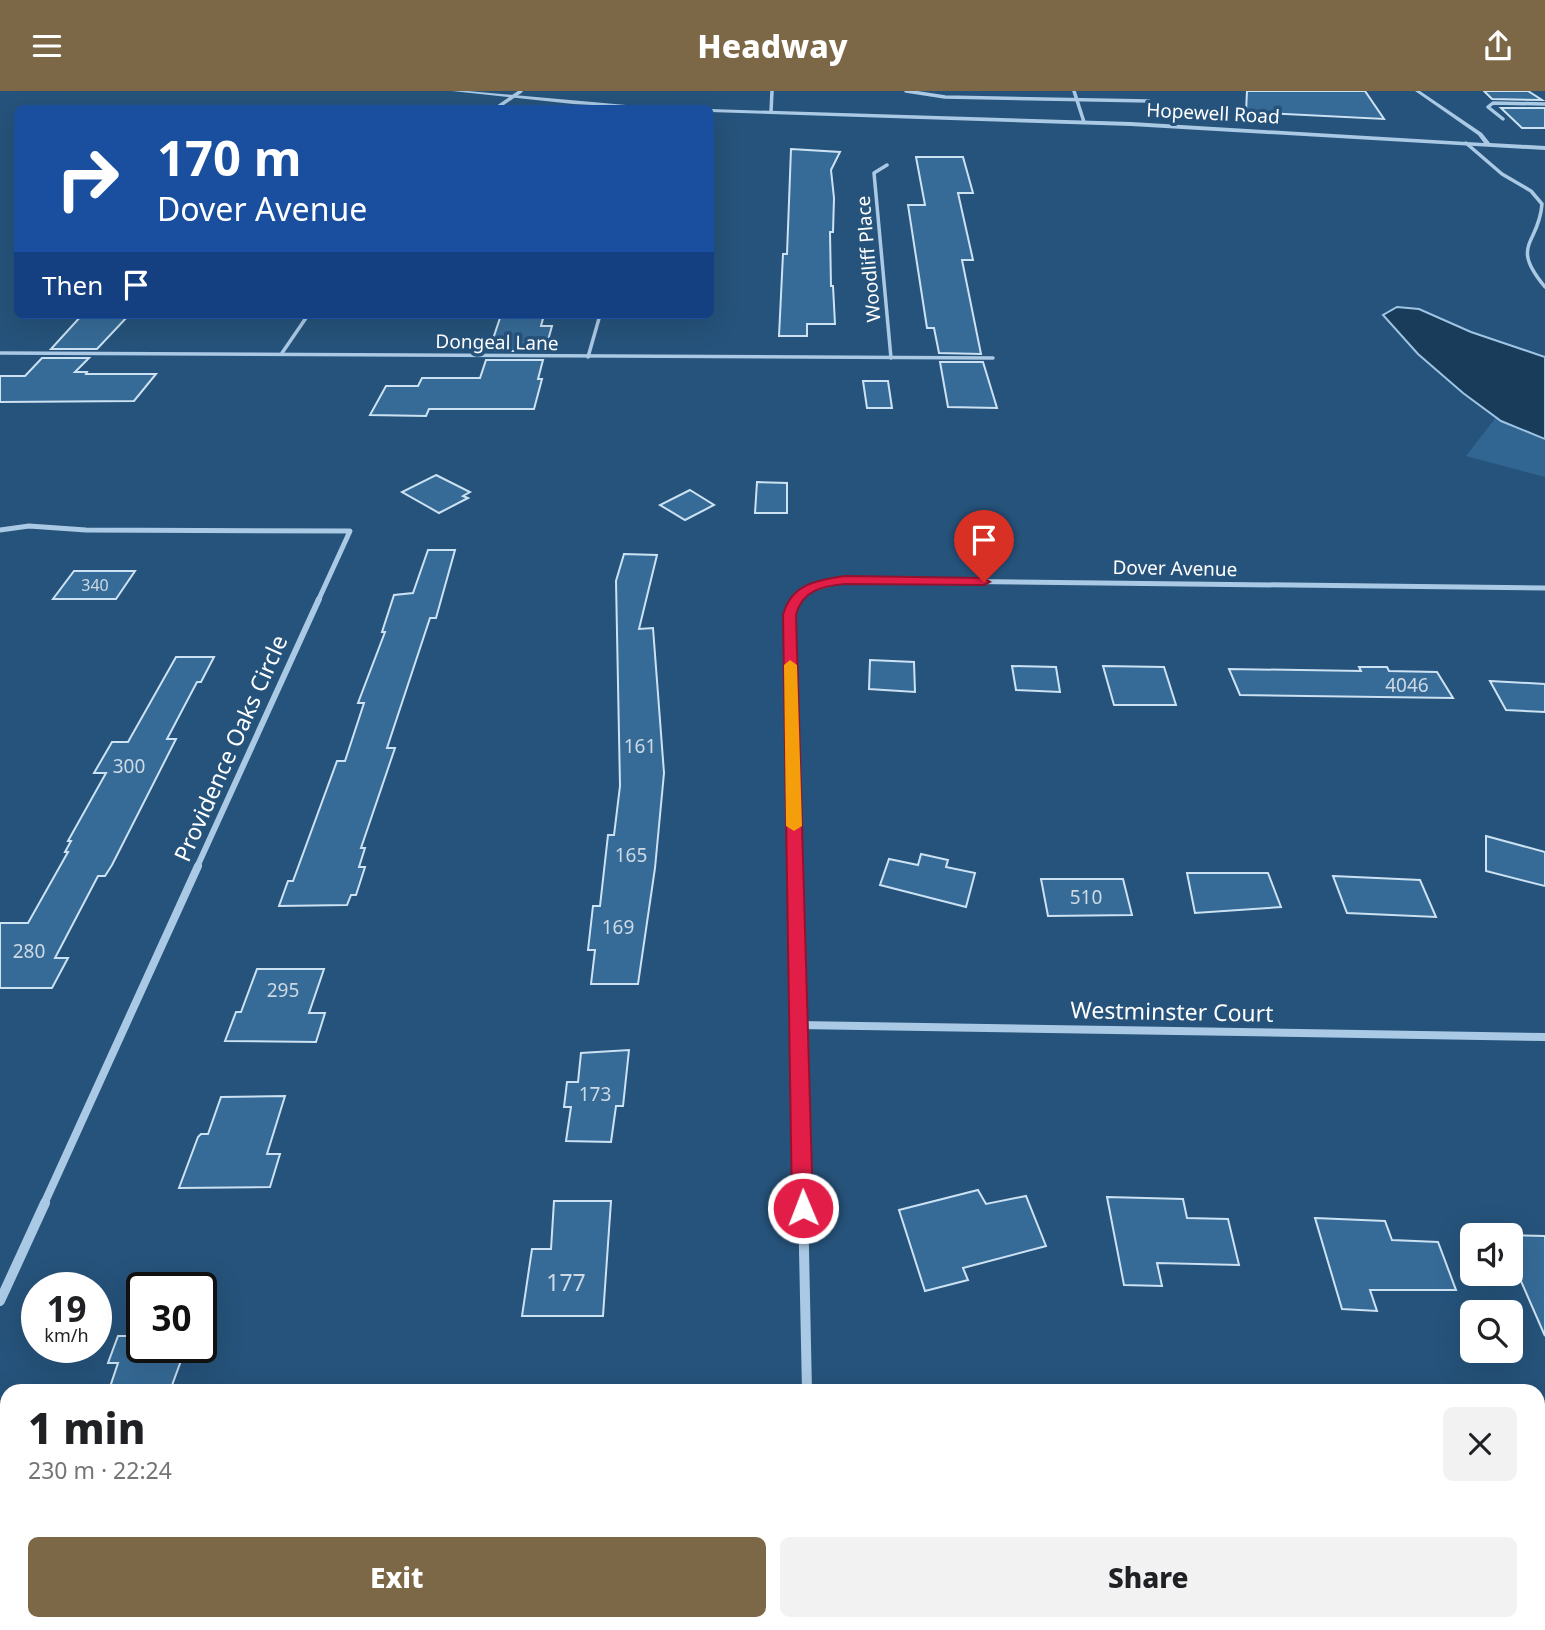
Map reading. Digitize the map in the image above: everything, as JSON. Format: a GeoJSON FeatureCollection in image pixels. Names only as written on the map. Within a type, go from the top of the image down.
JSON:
{"type":"FeatureCollection","features":[{"type":"Feature","properties":{"kind":"street"},"geometry":{"type":"LineString","coordinates":[[454,91],[616,105]]}},
{"type":"Feature","properties":{"kind":"street"},"geometry":{"type":"LineString","coordinates":[[500,105],[521,91]]}},
{"type":"Feature","properties":{"kind":"street"},"geometry":{"type":"LineString","coordinates":[[771,112],[772,91]]}},
{"type":"Feature","properties":{"kind":"street"},"geometry":{"type":"LineString","coordinates":[[905,91],[945,97],[1149,101]]}},
{"type":"Feature","properties":{"kind":"street"},"geometry":{"type":"LineString","coordinates":[[1074,91],[1084,123]]}},
{"type":"Feature","properties":{"kind":"street"},"geometry":{"type":"LineString","coordinates":[[1417,91],[1480,134],[1488,144]]}},
{"type":"Feature","properties":{"kind":"street"},"geometry":{"type":"LineString","coordinates":[[1503,119],[1488,107],[1493,103],[1545,104]]}},
{"type":"Feature","properties":{"kind":"street","name":"Hopewell Road"},"geometry":{"type":"LineString","coordinates":[[714,110],[1084,123],[1545,148]]}},
{"type":"Feature","properties":{"kind":"street"},"geometry":{"type":"LineString","coordinates":[[1466,143],[1506,177],[1535,195],[1543,206],[1542,224],[1529,243],[1528,253],[1536,277],[1545,287]]}},
{"type":"Feature","properties":{"kind":"street","name":"Woodliff Place"},"geometry":{"type":"LineString","coordinates":[[887,165],[874,173],[891,358]]}},
{"type":"Feature","properties":{"kind":"street"},"geometry":{"type":"LineString","coordinates":[[282,353],[305,319]]}},
{"type":"Feature","properties":{"kind":"street"},"geometry":{"type":"LineString","coordinates":[[588,357],[599,319]]}},
{"type":"Feature","properties":{"kind":"street","name":"Dongeal Lane"},"geometry":{"type":"LineString","coordinates":[[0,352],[993,358]]}},
{"type":"Feature","properties":{"kind":"street","name":"Providence Oaks Circle"},"geometry":{"type":"LineString","coordinates":[[0,530],[29,526],[86,530],[350,531],[0,1301]]}},
{"type":"Feature","properties":{"kind":"street","name":"Dover Avenue"},"geometry":{"type":"LineString","coordinates":[[798,1025],[789,615],[793,602],[806,590],[824,583],[845,580],[1545,588]]}},
{"type":"Feature","properties":{"kind":"street"},"geometry":{"type":"LineString","coordinates":[[798,1025],[807,1384]]}},
{"type":"Feature","properties":{"kind":"street","name":"Westminster Court"},"geometry":{"type":"LineString","coordinates":[[798,1025],[1545,1037]]}},
{"type":"Feature","properties":{"kind":"shaded area"},"geometry":{"type":"Polygon","coordinates":[[[1397,307],[1419,309],[1471,332],[1545,357],[1545,439],[1501,421],[1418,354],[1383,315],[1397,307]]]}},
{"type":"Feature","properties":{"kind":"shaded area"},"geometry":{"type":"Polygon","coordinates":[[[1545,354],[1545,477],[1466,456],[1545,354]]]}},
{"type":"Feature","properties":{"kind":"building"},"geometry":{"type":"Polygon","coordinates":[[[1247,91],[1365,91],[1384,119],[1246,112],[1247,91]]]}},
{"type":"Feature","properties":{"kind":"building"},"geometry":{"type":"Polygon","coordinates":[[[1484,91],[1528,91],[1542,100],[1492,99],[1484,91]]]}},
{"type":"Feature","properties":{"kind":"building"},"geometry":{"type":"Polygon","coordinates":[[[1501,108],[1545,108],[1545,128],[1522,128],[1501,108]]]}},
{"type":"Feature","properties":{"kind":"building"},"geometry":{"type":"Polygon","coordinates":[[[791,149],[840,152],[831,170],[834,198],[833,232],[830,232],[831,286],[835,324],[807,324],[807,336],[779,336],[783,254],[787,254],[791,149]]]}},
{"type":"Feature","properties":{"kind":"building"},"geometry":{"type":"Polygon","coordinates":[[[916,157],[963,157],[973,193],[958,193],[973,260],[962,260],[981,354],[939,353],[934,328],[927,328],[908,205],[925,205],[916,157]]]}},
{"type":"Feature","properties":{"kind":"building"},"geometry":{"type":"Polygon","coordinates":[[[78,319],[125,319],[97,349],[51,349],[78,319]]]}},
{"type":"Feature","properties":{"kind":"building"},"geometry":{"type":"Polygon","coordinates":[[[500,319],[543,319],[541,326],[552,326],[545,351],[489,351],[500,319]]]}},
{"type":"Feature","properties":{"kind":"building"},"geometry":{"type":"Polygon","coordinates":[[[42,358],[89,358],[75,372],[87,372],[86,374],[156,374],[134,401],[0,402],[0,376],[25,376],[42,358]]]}},
{"type":"Feature","properties":{"kind":"building"},"geometry":{"type":"Polygon","coordinates":[[[486,360],[543,360],[538,379],[542,379],[534,409],[429,409],[426,416],[370,415],[386,386],[418,386],[422,378],[480,378],[486,360]]]}},
{"type":"Feature","properties":{"kind":"building"},"geometry":{"type":"Polygon","coordinates":[[[940,362],[983,362],[997,408],[948,407],[940,362]]]}},
{"type":"Feature","properties":{"kind":"building"},"geometry":{"type":"Polygon","coordinates":[[[863,381],[888,381],[892,408],[867,408],[863,381]]]}},
{"type":"Feature","properties":{"kind":"building"},"geometry":{"type":"Polygon","coordinates":[[[436,475],[470,492],[463,496],[468,498],[439,513],[402,492],[436,475]]]}},
{"type":"Feature","properties":{"kind":"building"},"geometry":{"type":"Polygon","coordinates":[[[757,482],[787,483],[787,513],[755,513],[757,482]]]}},
{"type":"Feature","properties":{"kind":"building"},"geometry":{"type":"Polygon","coordinates":[[[690,490],[714,505],[685,520],[660,505],[690,490]]]}},
{"type":"Feature","properties":{"kind":"building"},"geometry":{"type":"Polygon","coordinates":[[[428,550],[455,550],[436,618],[430,618],[387,748],[395,748],[361,848],[365,848],[359,867],[365,867],[356,895],[351,895],[347,905],[279,906],[288,881],[293,881],[337,761],[345,761],[364,703],[358,703],[385,632],[382,632],[394,595],[413,593],[428,550]]]}},
{"type":"Feature","properties":{"kind":"building"},"geometry":{"type":"Polygon","coordinates":[[[624,554],[657,555],[639,629],[653,628],[664,773],[655,868],[638,984],[591,984],[595,950],[588,950],[593,906],[600,906],[608,835],[614,835],[620,786],[616,581],[624,554]]]}},
{"type":"Feature","properties":{"kind":"building"},"geometry":{"type":"Polygon","coordinates":[[[74,571],[135,571],[116,599],[53,599],[74,571]]]}},
{"type":"Feature","properties":{"kind":"building"},"geometry":{"type":"Polygon","coordinates":[[[176,657],[214,657],[201,682],[197,682],[167,739],[176,739],[112,865],[105,876],[98,876],[55,958],[68,958],[52,988],[0,988],[0,923],[28,923],[68,852],[65,852],[71,841],[68,841],[106,773],[94,773],[112,742],[128,742],[176,657]]]}},
{"type":"Feature","properties":{"kind":"building"},"geometry":{"type":"Polygon","coordinates":[[[870,660],[914,662],[915,692],[869,689],[870,660]]]}},
{"type":"Feature","properties":{"kind":"building"},"geometry":{"type":"Polygon","coordinates":[[[1012,666],[1056,667],[1060,692],[1016,690],[1012,666]]]}},
{"type":"Feature","properties":{"kind":"building"},"geometry":{"type":"Polygon","coordinates":[[[1103,666],[1164,667],[1176,705],[1114,705],[1103,666]]]}},
{"type":"Feature","properties":{"kind":"building"},"geometry":{"type":"Polygon","coordinates":[[[1359,667],[1437,672],[1453,698],[1240,695],[1229,669],[1361,671],[1359,667]]]}},
{"type":"Feature","properties":{"kind":"building"},"geometry":{"type":"Polygon","coordinates":[[[1490,681],[1545,684],[1545,712],[1506,710],[1490,681]]]}},
{"type":"Feature","properties":{"kind":"building"},"geometry":{"type":"Polygon","coordinates":[[[1486,836],[1545,852],[1545,886],[1486,871],[1486,836]]]}},
{"type":"Feature","properties":{"kind":"building"},"geometry":{"type":"Polygon","coordinates":[[[921,854],[948,860],[946,867],[975,873],[966,907],[880,885],[889,859],[918,865],[921,854]]]}},
{"type":"Feature","properties":{"kind":"building"},"geometry":{"type":"Polygon","coordinates":[[[1187,873],[1268,873],[1281,907],[1195,913],[1187,873]]]}},
{"type":"Feature","properties":{"kind":"building"},"geometry":{"type":"Polygon","coordinates":[[[1333,876],[1420,880],[1436,917],[1347,913],[1333,876]]]}},
{"type":"Feature","properties":{"kind":"building"},"geometry":{"type":"Polygon","coordinates":[[[1041,879],[1123,879],[1132,915],[1048,916],[1041,879]]]}},
{"type":"Feature","properties":{"kind":"building"},"geometry":{"type":"Polygon","coordinates":[[[257,969],[324,969],[309,1013],[325,1013],[316,1042],[225,1041],[236,1012],[241,1012],[257,969]]]}},
{"type":"Feature","properties":{"kind":"building"},"geometry":{"type":"Polygon","coordinates":[[[629,1050],[623,1106],[616,1106],[611,1142],[566,1141],[571,1107],[564,1107],[567,1082],[578,1082],[581,1053],[629,1050]]]}},
{"type":"Feature","properties":{"kind":"building"},"geometry":{"type":"Polygon","coordinates":[[[285,1096],[267,1154],[280,1154],[270,1187],[179,1188],[198,1137],[208,1134],[221,1097],[285,1096]]]}},
{"type":"Feature","properties":{"kind":"building"},"geometry":{"type":"Polygon","coordinates":[[[978,1190],[986,1204],[1026,1196],[1046,1246],[963,1268],[968,1280],[925,1291],[899,1210],[978,1190]]]}},
{"type":"Feature","properties":{"kind":"building"},"geometry":{"type":"Polygon","coordinates":[[[1107,1197],[1183,1199],[1187,1218],[1228,1219],[1239,1265],[1157,1263],[1162,1286],[1124,1285],[1107,1197]]]}},
{"type":"Feature","properties":{"kind":"building"},"geometry":{"type":"Polygon","coordinates":[[[554,1201],[611,1201],[603,1316],[522,1316],[532,1249],[551,1249],[554,1201]]]}},
{"type":"Feature","properties":{"kind":"building"},"geometry":{"type":"Polygon","coordinates":[[[1315,1218],[1385,1221],[1392,1240],[1438,1242],[1456,1290],[1370,1290],[1377,1311],[1342,1309],[1315,1218]]]}},
{"type":"Feature","properties":{"kind":"building"},"geometry":{"type":"Polygon","coordinates":[[[1523,1235],[1545,1236],[1545,1336],[1523,1286],[1523,1235]]]}},
{"type":"Feature","properties":{"kind":"building"},"geometry":{"type":"Polygon","coordinates":[[[118,1336],[126,1336],[126,1363],[180,1363],[172,1384],[111,1384],[118,1363],[112,1363],[112,1352],[118,1336]]]}},
{"type":"Feature","properties":{"kind":"slow traffic"},"geometry":{"type":"LineString","coordinates":[[790,665],[794,826]]}},
{"type":"Feature","properties":{"kind":"route"},"geometry":{"type":"LineString","coordinates":[[803,1208],[789,615],[793,602],[806,590],[824,583],[845,580],[984,582]]}}]}
